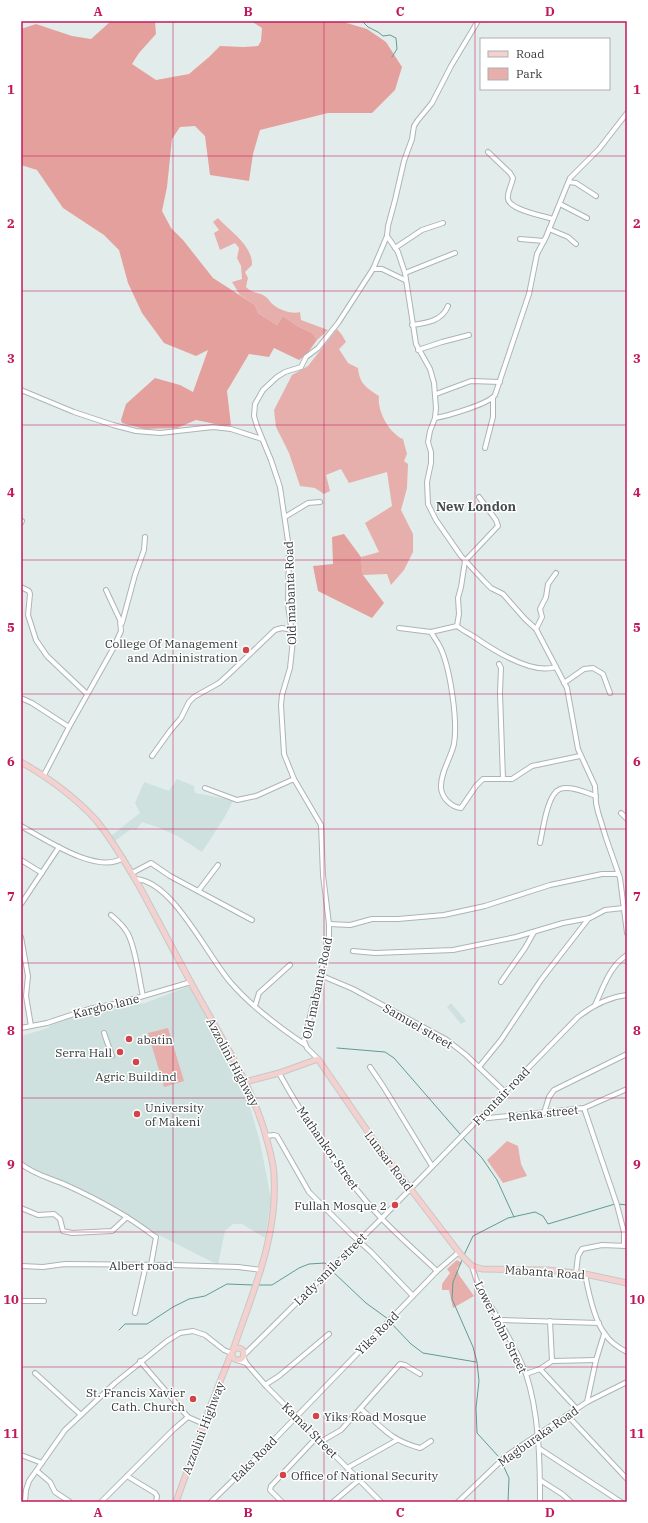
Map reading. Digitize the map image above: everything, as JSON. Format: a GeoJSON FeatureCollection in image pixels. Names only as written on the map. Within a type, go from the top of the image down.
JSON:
{"type":"FeatureCollection","features":[{"type":"Feature","properties":{"kind":"main road","name":"Azzolini Highway"},"geometry":{"type":"LineString","coordinates":[[21,762],[44,775],[88,812],[104,831],[123,858],[256,1103],[273,1165],[275,1198],[271,1231],[261,1270],[232,1353],[204,1424],[176,1502]]}},
{"type":"Feature","properties":{"kind":"main road"},"geometry":{"type":"LineString","coordinates":[[245,1082],[318,1060]]}},
{"type":"Feature","properties":{"kind":"main road","name":"Lunsar Road"},"geometry":{"type":"LineString","coordinates":[[318,1060],[362,1124],[410,1189],[460,1254],[472,1266]]}},
{"type":"Feature","properties":{"kind":"main road","name":"Mabanta Road"},"geometry":{"type":"LineString","coordinates":[[472,1266],[482,1269],[534,1269],[576,1273],[627,1283]]}},
{"type":"Feature","properties":{"kind":"main road"},"geometry":{"type":"LineString","coordinates":[[236,1340],[242,1352]]}},
{"type":"Feature","properties":{"kind":"main road"},"geometry":{"type":"LineString","coordinates":[[236,1360],[232,1353],[235,1349],[242,1352]]}},
{"type":"Feature","properties":{"kind":"main road"},"geometry":{"type":"LineString","coordinates":[[227,1366],[236,1360],[242,1352]]}},
{"type":"Feature","properties":{"kind":"street","name":"Old mabanta Road"},"geometry":{"type":"LineString","coordinates":[[318,1060],[304,1044],[327,947],[330,924],[323,875],[321,825],[294,779],[284,754],[281,705],[290,668],[293,640],[288,605],[289,548],[285,517],[276,473],[255,421],[254,409],[263,390],[285,372],[300,367],[306,357],[318,348],[348,308],[373,269],[387,236],[388,226],[397,194],[404,160],[412,139],[414,126],[432,103],[451,66],[478,21]]}},
{"type":"Feature","properties":{"kind":"street"},"geometry":{"type":"LineString","coordinates":[[485,448],[494,417],[493,398],[500,382],[529,294],[537,254],[544,241],[570,178],[599,149],[627,113]]}},
{"type":"Feature","properties":{"kind":"street"},"geometry":{"type":"LineString","coordinates":[[488,152],[510,173],[513,178],[509,189],[508,199],[511,204],[529,212],[553,219]]}},
{"type":"Feature","properties":{"kind":"street"},"geometry":{"type":"LineString","coordinates":[[569,182],[576,183],[596,196]]}},
{"type":"Feature","properties":{"kind":"street"},"geometry":{"type":"LineString","coordinates":[[560,204],[587,218]]}},
{"type":"Feature","properties":{"kind":"street"},"geometry":{"type":"LineString","coordinates":[[395,248],[422,230],[443,223]]}},
{"type":"Feature","properties":{"kind":"street"},"geometry":{"type":"LineString","coordinates":[[549,229],[568,237],[576,244]]}},
{"type":"Feature","properties":{"kind":"street"},"geometry":{"type":"LineString","coordinates":[[387,236],[398,252],[405,272],[414,338],[418,350],[433,376],[436,394],[435,418],[428,438],[431,452],[431,464],[427,482],[428,504],[436,520],[465,561],[491,588],[503,594],[536,629],[568,691],[576,741],[580,756],[593,779],[596,804],[618,874],[627,933]]}},
{"type":"Feature","properties":{"kind":"street"},"geometry":{"type":"LineString","coordinates":[[520,239],[544,241]]}},
{"type":"Feature","properties":{"kind":"street"},"geometry":{"type":"LineString","coordinates":[[405,272],[455,253]]}},
{"type":"Feature","properties":{"kind":"street"},"geometry":{"type":"LineString","coordinates":[[373,269],[382,269],[406,280]]}},
{"type":"Feature","properties":{"kind":"street"},"geometry":{"type":"LineString","coordinates":[[412,325],[430,322],[440,317],[445,314],[448,306]]}},
{"type":"Feature","properties":{"kind":"street"},"geometry":{"type":"LineString","coordinates":[[418,350],[469,335]]}},
{"type":"Feature","properties":{"kind":"street"},"geometry":{"type":"LineString","coordinates":[[436,394],[471,381],[500,382]]}},
{"type":"Feature","properties":{"kind":"street"},"geometry":{"type":"LineString","coordinates":[[21,390],[74,412],[136,431],[160,433],[213,427],[231,429],[262,439]]}},
{"type":"Feature","properties":{"kind":"street"},"geometry":{"type":"LineString","coordinates":[[435,418],[446,416],[489,401],[493,398]]}},
{"type":"Feature","properties":{"kind":"street"},"geometry":{"type":"LineString","coordinates":[[457,626],[459,614],[458,598],[465,561],[498,526],[496,520],[479,497]]}},
{"type":"Feature","properties":{"kind":"street"},"geometry":{"type":"LineString","coordinates":[[285,517],[308,503],[320,502]]}},
{"type":"Feature","properties":{"kind":"street"},"geometry":{"type":"LineString","coordinates":[[44,775],[114,647],[121,631],[133,580],[144,550],[145,537]]}},
{"type":"Feature","properties":{"kind":"street"},"geometry":{"type":"LineString","coordinates":[[536,629],[542,617],[540,609],[546,598],[548,584],[556,573]]}},
{"type":"Feature","properties":{"kind":"street"},"geometry":{"type":"LineString","coordinates":[[21,587],[29,591],[30,594],[28,615],[36,640],[42,650],[87,694]]}},
{"type":"Feature","properties":{"kind":"street"},"geometry":{"type":"LineString","coordinates":[[106,590],[122,624]]}},
{"type":"Feature","properties":{"kind":"street"},"geometry":{"type":"LineString","coordinates":[[399,628],[431,632],[457,626],[492,649],[527,665],[546,669],[556,667]]}},
{"type":"Feature","properties":{"kind":"street"},"geometry":{"type":"LineString","coordinates":[[152,756],[181,718],[187,705],[194,697],[219,683],[275,630],[282,628],[292,630]]}},
{"type":"Feature","properties":{"kind":"street"},"geometry":{"type":"LineString","coordinates":[[431,632],[440,646],[449,675],[455,718],[454,745],[442,778],[441,787],[444,796],[450,803],[458,808],[461,808],[482,780],[512,779],[532,766],[580,756]]}},
{"type":"Feature","properties":{"kind":"street"},"geometry":{"type":"LineString","coordinates":[[499,664],[501,668],[500,693],[503,779]]}},
{"type":"Feature","properties":{"kind":"street"},"geometry":{"type":"LineString","coordinates":[[564,683],[584,669],[593,668],[603,674],[610,693]]}},
{"type":"Feature","properties":{"kind":"street"},"geometry":{"type":"LineString","coordinates":[[21,698],[32,703],[69,727]]}},
{"type":"Feature","properties":{"kind":"street"},"geometry":{"type":"LineString","coordinates":[[205,788],[237,800],[256,796],[294,779]]}},
{"type":"Feature","properties":{"kind":"street"},"geometry":{"type":"LineString","coordinates":[[540,843],[547,811],[552,796],[557,790],[562,788],[579,789],[596,796]]}},
{"type":"Feature","properties":{"kind":"street"},"geometry":{"type":"LineString","coordinates":[[621,813],[627,819]]}},
{"type":"Feature","properties":{"kind":"street"},"geometry":{"type":"LineString","coordinates":[[21,826],[59,847],[96,862],[116,862],[123,858]]}},
{"type":"Feature","properties":{"kind":"street"},"geometry":{"type":"LineString","coordinates":[[21,904],[59,847]]}},
{"type":"Feature","properties":{"kind":"street"},"geometry":{"type":"LineString","coordinates":[[21,860],[42,873]]}},
{"type":"Feature","properties":{"kind":"street"},"geometry":{"type":"LineString","coordinates":[[132,873],[151,863],[170,876],[199,890],[252,920]]}},
{"type":"Feature","properties":{"kind":"street"},"geometry":{"type":"LineString","coordinates":[[199,890],[218,865]]}},
{"type":"Feature","properties":{"kind":"street"},"geometry":{"type":"LineString","coordinates":[[330,924],[350,925],[372,920],[444,915],[485,906],[550,885],[591,876],[618,874]]}},
{"type":"Feature","properties":{"kind":"street"},"geometry":{"type":"LineString","coordinates":[[135,879],[150,882],[178,908],[196,931],[220,970],[242,995],[304,1044]]}},
{"type":"Feature","properties":{"kind":"street"},"geometry":{"type":"LineString","coordinates":[[353,951],[375,953],[453,950],[481,945],[563,923],[590,918],[605,910],[623,908]]}},
{"type":"Feature","properties":{"kind":"street"},"geometry":{"type":"LineString","coordinates":[[111,915],[123,926],[129,935],[142,996]]}},
{"type":"Feature","properties":{"kind":"street"},"geometry":{"type":"LineString","coordinates":[[479,1067],[501,1040],[541,980],[590,918]]}},
{"type":"Feature","properties":{"kind":"street"},"geometry":{"type":"LineString","coordinates":[[501,982],[525,948],[534,932]]}},
{"type":"Feature","properties":{"kind":"street"},"geometry":{"type":"LineString","coordinates":[[21,937],[28,976],[26,996],[31,1026]]}},
{"type":"Feature","properties":{"kind":"street"},"geometry":{"type":"LineString","coordinates":[[595,1006],[613,967],[618,961],[627,955]]}},
{"type":"Feature","properties":{"kind":"street"},"geometry":{"type":"LineString","coordinates":[[255,1006],[259,992],[290,965]]}},
{"type":"Feature","properties":{"kind":"street","name":"Samuel street"},"geometry":{"type":"LineString","coordinates":[[320,975],[353,989],[447,1040],[466,1055],[505,1092]]}},
{"type":"Feature","properties":{"kind":"street","name":"Kargbo lane"},"geometry":{"type":"LineString","coordinates":[[21,1028],[191,982]]}},
{"type":"Feature","properties":{"kind":"street","name":"Frontair road"},"geometry":{"type":"LineString","coordinates":[[410,1189],[578,1017],[595,1006],[619,996],[627,995]]}},
{"type":"Feature","properties":{"kind":"street"},"geometry":{"type":"LineString","coordinates":[[104,1033],[112,1056]]}},
{"type":"Feature","properties":{"kind":"street"},"geometry":{"type":"LineString","coordinates":[[544,1113],[549,1097],[554,1090],[627,1054]]}},
{"type":"Feature","properties":{"kind":"street"},"geometry":{"type":"LineString","coordinates":[[370,1067],[432,1166]]}},
{"type":"Feature","properties":{"kind":"street","name":"Mathankor Street"},"geometry":{"type":"LineString","coordinates":[[279,1073],[294,1100],[334,1159],[371,1207],[382,1218]]}},
{"type":"Feature","properties":{"kind":"street","name":"Renka street"},"geometry":{"type":"LineString","coordinates":[[479,1119],[584,1108],[627,1089]]}},
{"type":"Feature","properties":{"kind":"street"},"geometry":{"type":"LineString","coordinates":[[576,1273],[578,1253],[582,1249],[602,1245],[625,1246],[624,1232],[616,1204],[584,1108]]}},
{"type":"Feature","properties":{"kind":"street"},"geometry":{"type":"LineString","coordinates":[[266,1136],[274,1134],[277,1136],[309,1192],[413,1296]]}},
{"type":"Feature","properties":{"kind":"street"},"geometry":{"type":"LineString","coordinates":[[21,1164],[34,1173],[64,1184],[113,1209],[156,1237],[135,1313]]}},
{"type":"Feature","properties":{"kind":"street","name":"Lady smile street"},"geometry":{"type":"LineString","coordinates":[[242,1352],[250,1349],[410,1189]]}},
{"type":"Feature","properties":{"kind":"street"},"geometry":{"type":"LineString","coordinates":[[21,1208],[38,1215],[54,1214],[60,1219],[63,1231],[72,1233],[112,1231],[127,1217]]}},
{"type":"Feature","properties":{"kind":"street"},"geometry":{"type":"LineString","coordinates":[[382,1218],[437,1271]]}},
{"type":"Feature","properties":{"kind":"street","name":"Yiks Road"},"geometry":{"type":"LineString","coordinates":[[296,1416],[437,1271],[460,1254]]}},
{"type":"Feature","properties":{"kind":"street","name":"Albert road"},"geometry":{"type":"LineString","coordinates":[[21,1266],[43,1267],[65,1264],[148,1265],[231,1267],[261,1270]]}},
{"type":"Feature","properties":{"kind":"street","name":"Lower John Street"},"geometry":{"type":"LineString","coordinates":[[472,1266],[481,1287],[526,1374],[532,1398],[540,1449],[540,1502]]}},
{"type":"Feature","properties":{"kind":"street"},"geometry":{"type":"LineString","coordinates":[[585,1274],[588,1291],[604,1334],[627,1352]]}},
{"type":"Feature","properties":{"kind":"street"},"geometry":{"type":"LineString","coordinates":[[21,1301],[44,1301]]}},
{"type":"Feature","properties":{"kind":"street"},"geometry":{"type":"LineString","coordinates":[[499,1320],[599,1323]]}},
{"type":"Feature","properties":{"kind":"street"},"geometry":{"type":"LineString","coordinates":[[550,1321],[552,1361]]}},
{"type":"Feature","properties":{"kind":"street"},"geometry":{"type":"LineString","coordinates":[[25,1502],[26,1490],[30,1481],[65,1430],[140,1362],[167,1341],[180,1334],[190,1331],[202,1334],[224,1350],[232,1353]]}},
{"type":"Feature","properties":{"kind":"street"},"geometry":{"type":"LineString","coordinates":[[265,1384],[279,1376],[329,1334]]}},
{"type":"Feature","properties":{"kind":"street"},"geometry":{"type":"LineString","coordinates":[[587,1402],[596,1360],[604,1334]]}},
{"type":"Feature","properties":{"kind":"street","name":"Kamal Street"},"geometry":{"type":"LineString","coordinates":[[242,1352],[246,1363],[265,1384],[381,1502]]}},
{"type":"Feature","properties":{"kind":"street"},"geometry":{"type":"LineString","coordinates":[[236,1360],[246,1363]]}},
{"type":"Feature","properties":{"kind":"street"},"geometry":{"type":"LineString","coordinates":[[526,1374],[552,1361],[596,1360]]}},
{"type":"Feature","properties":{"kind":"street"},"geometry":{"type":"LineString","coordinates":[[140,1362],[188,1417],[204,1424]]}},
{"type":"Feature","properties":{"kind":"street"},"geometry":{"type":"LineString","coordinates":[[322,1441],[341,1430],[400,1364],[405,1365],[420,1374]]}},
{"type":"Feature","properties":{"kind":"street"},"geometry":{"type":"LineString","coordinates":[[540,1368],[577,1409]]}},
{"type":"Feature","properties":{"kind":"street"},"geometry":{"type":"LineString","coordinates":[[35,1373],[81,1415]]}},
{"type":"Feature","properties":{"kind":"street","name":"Magburaka Road"},"geometry":{"type":"LineString","coordinates":[[458,1502],[506,1456],[587,1402],[627,1382]]}},
{"type":"Feature","properties":{"kind":"street"},"geometry":{"type":"LineString","coordinates":[[361,1409],[386,1433],[397,1440],[420,1448],[431,1440]]}},
{"type":"Feature","properties":{"kind":"street"},"geometry":{"type":"LineString","coordinates":[[567,1415],[627,1479]]}},
{"type":"Feature","properties":{"kind":"street","name":"Eaks Road"},"geometry":{"type":"LineString","coordinates":[[211,1502],[296,1416]]}},
{"type":"Feature","properties":{"kind":"street"},"geometry":{"type":"LineString","coordinates":[[101,1502],[174,1429],[188,1417]]}},
{"type":"Feature","properties":{"kind":"street"},"geometry":{"type":"LineString","coordinates":[[282,1502],[270,1490],[270,1486],[317,1437]]}},
{"type":"Feature","properties":{"kind":"street"},"geometry":{"type":"LineString","coordinates":[[347,1468],[397,1440]]}},
{"type":"Feature","properties":{"kind":"street"},"geometry":{"type":"LineString","coordinates":[[540,1449],[621,1502]]}},
{"type":"Feature","properties":{"kind":"street"},"geometry":{"type":"LineString","coordinates":[[21,1455],[42,1463]]}},
{"type":"Feature","properties":{"kind":"street"},"geometry":{"type":"LineString","coordinates":[[37,1471],[50,1482],[54,1492],[70,1502]]}},
{"type":"Feature","properties":{"kind":"street"},"geometry":{"type":"LineString","coordinates":[[127,1476],[155,1493],[157,1496],[156,1502]]}},
{"type":"Feature","properties":{"kind":"street"},"geometry":{"type":"LineString","coordinates":[[334,1502],[359,1480]]}},
{"type":"Feature","properties":{"kind":"street"},"geometry":{"type":"LineString","coordinates":[[540,1480],[562,1494],[571,1502]]}},
{"type":"Feature","properties":{"kind":"shaded area"},"geometry":{"type":"Polygon","coordinates":[[[111,21],[155,21],[156,34],[139,53],[132,64],[156,80],[189,74],[220,46],[258,46],[261,41],[262,28],[251,21],[340,21],[367,29],[386,42],[402,67],[395,90],[372,113],[328,113],[260,130],[253,154],[249,181],[210,175],[205,136],[195,126],[180,127],[172,139],[167,187],[162,211],[171,228],[183,240],[213,278],[255,305],[258,313],[277,325],[283,316],[297,326],[312,333],[317,340],[306,355],[299,360],[274,348],[269,357],[249,354],[227,391],[231,425],[225,426],[196,420],[177,428],[144,429],[122,423],[121,420],[126,404],[155,378],[180,385],[193,392],[208,350],[196,356],[164,343],[142,313],[128,283],[119,250],[104,235],[63,208],[37,170],[21,165],[21,29],[36,24],[72,36],[91,39],[111,21]]]}},
{"type":"Feature","properties":{"kind":"shaded area"},"geometry":{"type":"Polygon","coordinates":[[[344,534],[361,557],[363,575],[384,603],[372,618],[318,591],[313,566],[333,564],[332,537],[344,534]]]}},
{"type":"Feature","properties":{"kind":"shaded area"},"geometry":{"type":"Polygon","coordinates":[[[177,779],[194,786],[195,793],[233,801],[202,852],[179,837],[160,828],[142,822],[136,830],[131,829],[115,841],[111,836],[140,813],[135,803],[144,782],[169,791],[177,779]]]}},
{"type":"Feature","properties":{"kind":"shaded area","name":"University of Makeni"},"geometry":{"type":"Polygon","coordinates":[[[194,984],[244,1086],[260,1142],[271,1199],[265,1238],[242,1224],[233,1224],[225,1231],[218,1265],[153,1232],[104,1202],[42,1176],[21,1163],[21,1036],[48,1028],[51,1024],[109,1007],[145,1003],[194,984]]]}},
{"type":"Feature","properties":{"kind":"shaded area"},"geometry":{"type":"Polygon","coordinates":[[[451,1003],[466,1021],[461,1024],[447,1007],[451,1003]]]}},
{"type":"Feature","properties":{"kind":"green space"},"geometry":{"type":"Polygon","coordinates":[[[218,218],[240,239],[249,251],[252,265],[245,272],[248,278],[246,287],[251,291],[266,297],[274,305],[287,312],[300,312],[301,320],[328,330],[317,340],[312,333],[297,326],[283,316],[277,325],[258,313],[255,305],[240,295],[232,282],[242,279],[241,266],[237,258],[239,248],[235,243],[220,250],[214,233],[219,230],[213,222],[218,218]]]}},
{"type":"Feature","properties":{"kind":"green space"},"geometry":{"type":"Polygon","coordinates":[[[337,329],[346,342],[339,349],[348,363],[358,368],[360,378],[364,385],[379,396],[382,415],[393,432],[403,439],[407,454],[404,461],[408,464],[407,488],[401,510],[413,534],[413,552],[404,570],[391,585],[387,574],[363,575],[361,557],[379,552],[365,523],[392,506],[387,472],[349,483],[341,469],[326,475],[330,491],[324,494],[315,488],[300,486],[289,453],[276,427],[274,410],[292,375],[308,366],[337,329]]]}},
{"type":"Feature","properties":{"kind":"green space"},"geometry":{"type":"Polygon","coordinates":[[[168,1028],[184,1081],[164,1087],[148,1033],[168,1028]]]}},
{"type":"Feature","properties":{"kind":"green space"},"geometry":{"type":"Polygon","coordinates":[[[507,1141],[518,1146],[521,1164],[527,1176],[503,1183],[487,1160],[507,1141]]]}},
{"type":"Feature","properties":{"kind":"green space"},"geometry":{"type":"Polygon","coordinates":[[[457,1260],[462,1263],[457,1268],[459,1275],[474,1296],[453,1308],[449,1290],[442,1290],[442,1284],[450,1273],[447,1269],[457,1260]]]}},
{"type":"Feature","properties":{"kind":"waterway"},"geometry":{"type":"LineString","coordinates":[[362,21],[368,27],[383,36],[390,35],[396,38],[397,49],[392,57]]}},
{"type":"Feature","properties":{"kind":"waterway"},"geometry":{"type":"LineString","coordinates":[[337,1048],[385,1052],[394,1058],[460,1134]]}},
{"type":"Feature","properties":{"kind":"waterway"},"geometry":{"type":"LineString","coordinates":[[463,1138],[482,1158],[497,1180],[514,1217]]}},
{"type":"Feature","properties":{"kind":"waterway"},"geometry":{"type":"LineString","coordinates":[[464,1255],[473,1236],[508,1218],[535,1212],[543,1216],[548,1224],[615,1204]]}},
{"type":"Feature","properties":{"kind":"waterway"},"geometry":{"type":"LineString","coordinates":[[618,1204],[627,1205]]}},
{"type":"Feature","properties":{"kind":"waterway"},"geometry":{"type":"LineString","coordinates":[[462,1260],[453,1282],[452,1299],[473,1347],[477,1362],[479,1381],[476,1408],[477,1433],[498,1456]]}},
{"type":"Feature","properties":{"kind":"waterway"},"geometry":{"type":"LineString","coordinates":[[259,1285],[272,1285],[299,1268],[309,1264],[325,1263],[329,1267]]}},
{"type":"Feature","properties":{"kind":"waterway"},"geometry":{"type":"LineString","coordinates":[[332,1271],[366,1303],[388,1319]]}},
{"type":"Feature","properties":{"kind":"waterway"},"geometry":{"type":"LineString","coordinates":[[119,1330],[125,1324],[147,1324],[173,1307],[189,1299],[205,1296],[227,1284],[253,1285]]}},
{"type":"Feature","properties":{"kind":"waterway"},"geometry":{"type":"LineString","coordinates":[[390,1322],[411,1344],[423,1353],[476,1362]]}},
{"type":"Feature","properties":{"kind":"waterway"},"geometry":{"type":"LineString","coordinates":[[503,1465],[509,1478],[508,1502]]}},
{"type":"Feature","properties":{"kind":"place","name":"College Of Management and Administration"},"geometry":{"type":"Point","coordinates":[246,650]}},
{"type":"Feature","properties":{"kind":"place","name":"abatin"},"geometry":{"type":"Point","coordinates":[129,1039]}},
{"type":"Feature","properties":{"kind":"place","name":"Serra Hall"},"geometry":{"type":"Point","coordinates":[120,1052]}},
{"type":"Feature","properties":{"kind":"place","name":"Agric Buildind"},"geometry":{"type":"Point","coordinates":[136,1062]}},
{"type":"Feature","properties":{"kind":"place","name":"University of Makeni"},"geometry":{"type":"Point","coordinates":[137,1114]}},
{"type":"Feature","properties":{"kind":"place","name":"Fullah Mosque 2"},"geometry":{"type":"Point","coordinates":[395,1205]}},
{"type":"Feature","properties":{"kind":"place","name":"St. Francis Xavier Cath. Church"},"geometry":{"type":"Point","coordinates":[193,1399]}},
{"type":"Feature","properties":{"kind":"place","name":"Yiks Road Mosque"},"geometry":{"type":"Point","coordinates":[316,1416]}},
{"type":"Feature","properties":{"kind":"place","name":"Office of National Security"},"geometry":{"type":"Point","coordinates":[283,1475]}},
{"type":"Feature","properties":{"kind":"district","name":"New London"},"geometry":{"type":"Point","coordinates":[476,506]}}]}
